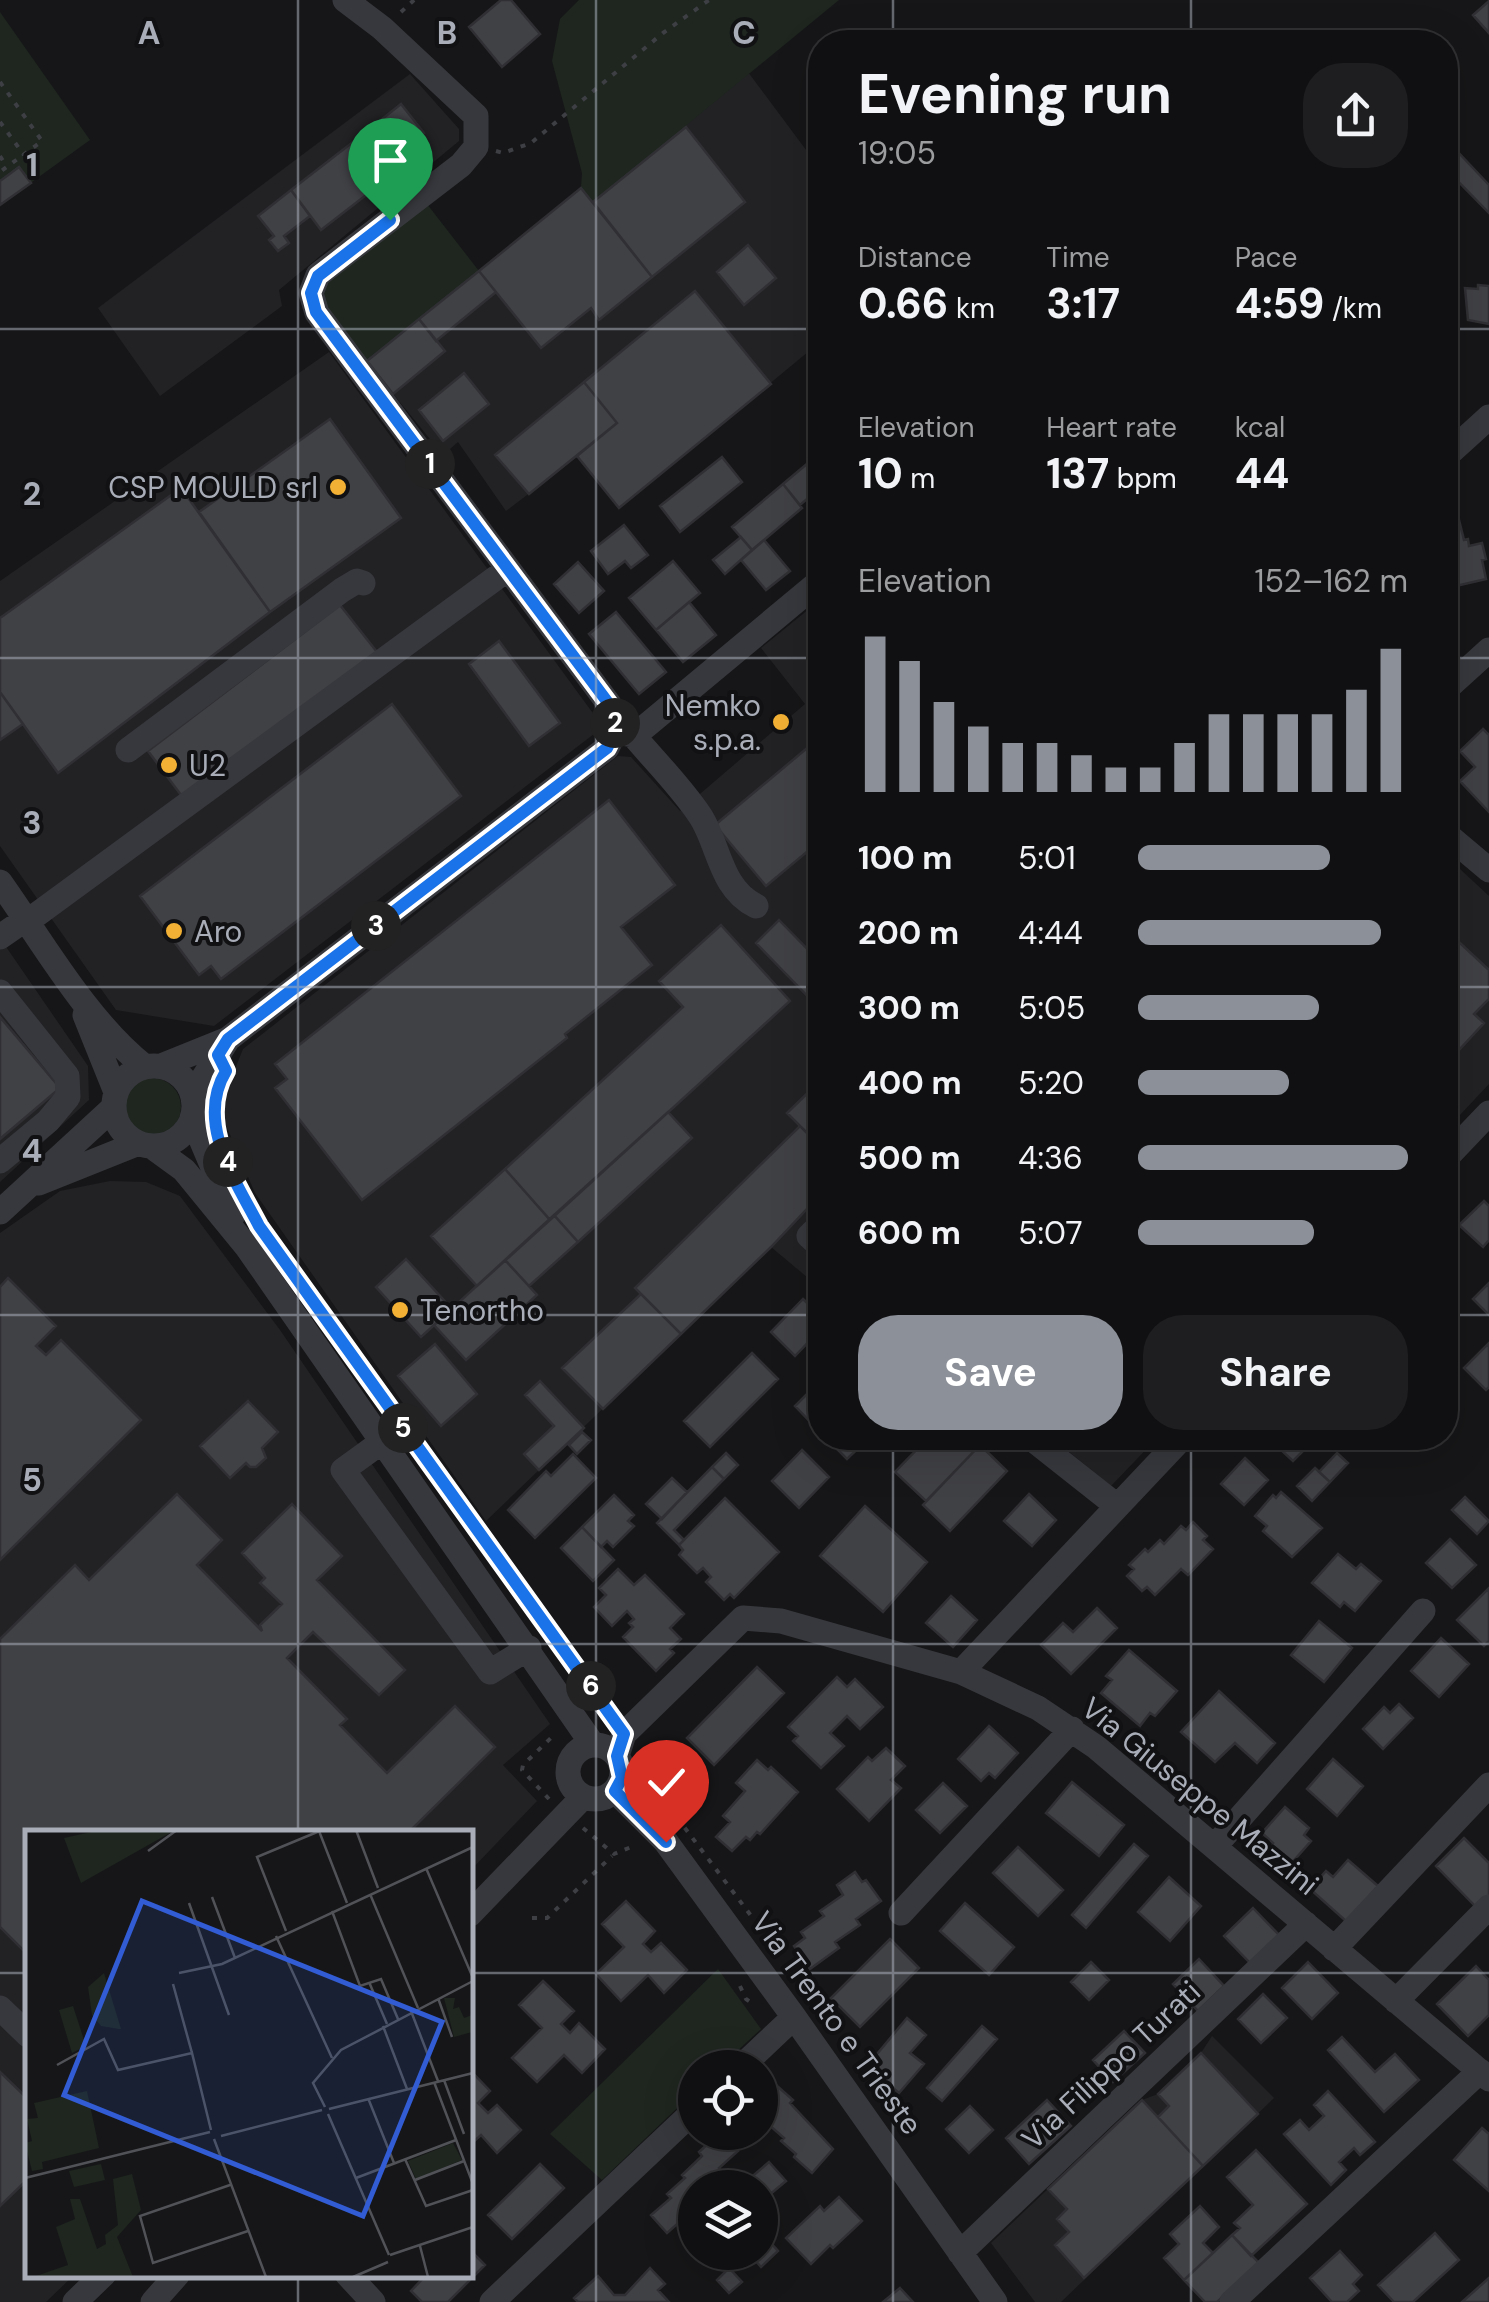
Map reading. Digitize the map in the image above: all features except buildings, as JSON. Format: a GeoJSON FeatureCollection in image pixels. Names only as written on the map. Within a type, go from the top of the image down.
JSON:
{"type":"FeatureCollection","features":[{"type":"Feature","properties":{"kind":"street"},"geometry":{"type":"LineString","coordinates":[[344,0],[382,28],[476,116],[476,147],[461,165],[318,276],[311,293],[316,312],[609,704],[624,734],[702,817],[716,856],[744,900],[756,906]]}},
{"type":"Feature","properties":{"kind":"street"},"geometry":{"type":"LineString","coordinates":[[1458,445],[1489,417]]}},
{"type":"Feature","properties":{"kind":"street"},"geometry":{"type":"LineString","coordinates":[[0,936],[508,569]]}},
{"type":"Feature","properties":{"kind":"street"},"geometry":{"type":"LineString","coordinates":[[128,750],[342,590],[356,581],[363,582]]}},
{"type":"Feature","properties":{"kind":"street"},"geometry":{"type":"LineString","coordinates":[[0,1212],[30,1187],[114,1100],[126,1076],[228,1039],[808,590]]}},
{"type":"Feature","properties":{"kind":"street"},"geometry":{"type":"LineString","coordinates":[[1458,678],[1489,650]]}},
{"type":"Feature","properties":{"kind":"street"},"geometry":{"type":"LineString","coordinates":[[1458,843],[1489,870]]}},
{"type":"Feature","properties":{"kind":"street"},"geometry":{"type":"LineString","coordinates":[[0,882],[70,983],[131,1056],[184,1079],[247,1247]]}},
{"type":"Feature","properties":{"kind":"street"},"geometry":{"type":"LineString","coordinates":[[70,983],[102,1052],[117,1122],[126,1135],[184,1170],[247,1247],[529,1648],[611,1745],[622,1778],[615,1791],[600,1800],[583,1797],[571,1784],[568,1767],[576,1752],[611,1745]]}},
{"type":"Feature","properties":{"kind":"street"},"geometry":{"type":"LineString","coordinates":[[0,992],[66,1076],[68,1097],[48,1121],[0,1161]]}},
{"type":"Feature","properties":{"kind":"street"},"geometry":{"type":"LineString","coordinates":[[30,1187],[145,1145],[169,1144],[184,1134],[204,1077],[228,1039]]}},
{"type":"Feature","properties":{"kind":"street"},"geometry":{"type":"LineString","coordinates":[[1458,1145],[1489,1113]]}},
{"type":"Feature","properties":{"kind":"street"},"geometry":{"type":"LineString","coordinates":[[382,1441],[343,1470],[490,1672],[529,1648]]}},
{"type":"Feature","properties":{"kind":"street"},"geometry":{"type":"LineString","coordinates":[[1047,1450],[1117,1506]]}},
{"type":"Feature","properties":{"kind":"street"},"geometry":{"type":"LineString","coordinates":[[961,1672],[1171,1450]]}},
{"type":"Feature","properties":{"kind":"street"},"geometry":{"type":"LineString","coordinates":[[1215,1846],[1423,1611]]}},
{"type":"Feature","properties":{"kind":"street","name":"Via Giuseppe Mazzini"},"geometry":{"type":"LineString","coordinates":[[611,1745],[743,1618],[781,1621],[961,1672],[1038,1708],[1072,1730],[1485,2075]]}},
{"type":"Feature","properties":{"kind":"street"},"geometry":{"type":"LineString","coordinates":[[900,1913],[1072,1730]]}},
{"type":"Feature","properties":{"kind":"street"},"geometry":{"type":"LineString","coordinates":[[1334,1948],[1489,1785]]}},
{"type":"Feature","properties":{"kind":"street","name":"Via Trento e Trieste"},"geometry":{"type":"LineString","coordinates":[[615,1791],[666,1842],[995,2302]]}},
{"type":"Feature","properties":{"kind":"street"},"geometry":{"type":"LineString","coordinates":[[472,1912],[583,1797]]}},
{"type":"Feature","properties":{"kind":"street"},"geometry":{"type":"LineString","coordinates":[[1396,2000],[1489,1908]]}},
{"type":"Feature","properties":{"kind":"street","name":"Via Filippo Turati"},"geometry":{"type":"LineString","coordinates":[[960,2253],[1306,1924]]}},
{"type":"Feature","properties":{"kind":"street"},"geometry":{"type":"LineString","coordinates":[[0,2008],[25,2032]]}},
{"type":"Feature","properties":{"kind":"street"},"geometry":{"type":"LineString","coordinates":[[759,2050],[794,2018]]}},
{"type":"Feature","properties":{"kind":"street"},"geometry":{"type":"LineString","coordinates":[[1232,2302],[1485,2075]]}},
{"type":"Feature","properties":{"kind":"street"},"geometry":{"type":"LineString","coordinates":[[492,2302],[678,2126]]}},
{"type":"Feature","properties":{"kind":"street"},"geometry":{"type":"LineString","coordinates":[[75,2302],[101,2277]]}},
{"type":"Feature","properties":{"kind":"street"},"geometry":{"type":"LineString","coordinates":[[154,2302],[175,2277]]}},
{"type":"Feature","properties":{"kind":"street"},"geometry":{"type":"LineString","coordinates":[[350,2277],[373,2302]]}},
{"type":"Feature","properties":{"kind":"path"},"geometry":{"type":"LineString","coordinates":[[476,147],[503,153],[531,144],[662,33],[709,0]]}},
{"type":"Feature","properties":{"kind":"path"},"geometry":{"type":"LineString","coordinates":[[0,82],[42,142],[0,172]]}},
{"type":"Feature","properties":{"kind":"path"},"geometry":{"type":"LineString","coordinates":[[0,122],[24,155]]}},
{"type":"Feature","properties":{"kind":"path"},"geometry":{"type":"LineString","coordinates":[[0,156],[8,167]]}},
{"type":"Feature","properties":{"kind":"path"},"geometry":{"type":"LineString","coordinates":[[386,1403],[422,1454]]}},
{"type":"Feature","properties":{"kind":"path"},"geometry":{"type":"LineString","coordinates":[[458,1506],[611,1745],[636,1750],[648,1779],[764,1933]]}},
{"type":"Feature","properties":{"kind":"path"},"geometry":{"type":"LineString","coordinates":[[532,1918],[548,1918],[614,1854]]}},
{"type":"Feature","properties":{"kind":"shaded area"},"geometry":{"type":"Polygon","coordinates":[[[579,0],[839,0],[593,202],[581,188],[582,173],[552,61],[560,19],[579,0]]]}},
{"type":"Feature","properties":{"kind":"shaded area"},"geometry":{"type":"Polygon","coordinates":[[[0,12],[90,140],[0,205],[0,12]]]}},
{"type":"Feature","properties":{"kind":"shaded area"},"geometry":{"type":"Polygon","coordinates":[[[748,72],[808,153],[808,352],[619,508],[577,457],[506,511],[458,442],[443,455],[367,362],[581,188],[593,202],[748,72]]]}},
{"type":"Feature","properties":{"kind":"shaded area"},"geometry":{"type":"Polygon","coordinates":[[[410,74],[459,129],[459,141],[279,290],[282,306],[160,396],[98,308],[410,74]]]}},
{"type":"Feature","properties":{"kind":"shaded area"},"geometry":{"type":"Polygon","coordinates":[[[427,204],[479,271],[367,361],[322,299],[325,284],[427,204]]]}},
{"type":"Feature","properties":{"kind":"shaded area"},"geometry":{"type":"Polygon","coordinates":[[[329,352],[603,727],[214,1026],[116,1010],[0,846],[0,581],[329,352]]]}},
{"type":"Feature","properties":{"kind":"shaded area"},"geometry":{"type":"Polygon","coordinates":[[[808,610],[808,1278],[771,1247],[486,1521],[255,1193],[219,1109],[243,1049],[618,756],[631,757],[680,811],[805,704],[761,648],[808,610]]]}},
{"type":"Feature","properties":{"kind":"shaded area"},"geometry":{"type":"Polygon","coordinates":[[[1458,867],[1489,896],[1489,1084],[1458,1117],[1458,867]]]}},
{"type":"Feature","properties":{"kind":"shaded area"},"geometry":{"type":"Polygon","coordinates":[[[0,938],[88,1066],[89,1100],[0,1182],[0,938]]]}},
{"type":"Feature","properties":{"kind":"shaded area"},"geometry":{"type":"Polygon","coordinates":[[[152,1078],[173,1086],[181,1107],[173,1128],[152,1136],[131,1128],[123,1107],[131,1086],[152,1078]]]}},
{"type":"Feature","properties":{"kind":"shaded area"},"geometry":{"type":"Polygon","coordinates":[[[110,1181],[146,1182],[180,1196],[280,1330],[550,1724],[503,1765],[537,1801],[472,1869],[472,1830],[25,1830],[25,2277],[72,2277],[46,2302],[0,2302],[0,1233],[60,1191],[110,1181]]]}},
{"type":"Feature","properties":{"kind":"shaded area"},"geometry":{"type":"Polygon","coordinates":[[[1067,1450],[1146,1450],[1111,1486],[1067,1450]]]}},
{"type":"Feature","properties":{"kind":"shaded area"},"geometry":{"type":"Polygon","coordinates":[[[718,1969],[761,2029],[738,2050],[678,2050],[678,2107],[602,2180],[550,2134],[718,1969]]]}},
{"type":"Feature","properties":{"kind":"shaded area"},"geometry":{"type":"Polygon","coordinates":[[[1212,2036],[1274,2098],[1061,2302],[1035,2302],[991,2243],[1142,2100],[1158,2094],[1201,2053],[1212,2036]]]}},
{"type":"Feature","properties":{"kind":"place","name":"CSP MOULD srl"},"geometry":{"type":"Point","coordinates":[338,487]}},
{"type":"Feature","properties":{"kind":"place","name":"Nemko s.p.a."},"geometry":{"type":"Point","coordinates":[781,722]}},
{"type":"Feature","properties":{"kind":"place","name":"U2"},"geometry":{"type":"Point","coordinates":[169,765]}},
{"type":"Feature","properties":{"kind":"place","name":"Aro"},"geometry":{"type":"Point","coordinates":[174,931]}},
{"type":"Feature","properties":{"kind":"place","name":"Tenortho"},"geometry":{"type":"Point","coordinates":[400,1310]}},
{"type":"Feature","properties":{"kind":"route"},"geometry":{"type":"LineString","coordinates":[[390,220],[318,276],[311,293],[316,312],[609,704],[615,732],[607,748],[228,1039],[218,1055],[226,1071],[215,1092],[213,1119],[231,1170],[259,1226],[624,1734],[617,1756],[622,1778],[615,1791],[666,1842]]}}]}
